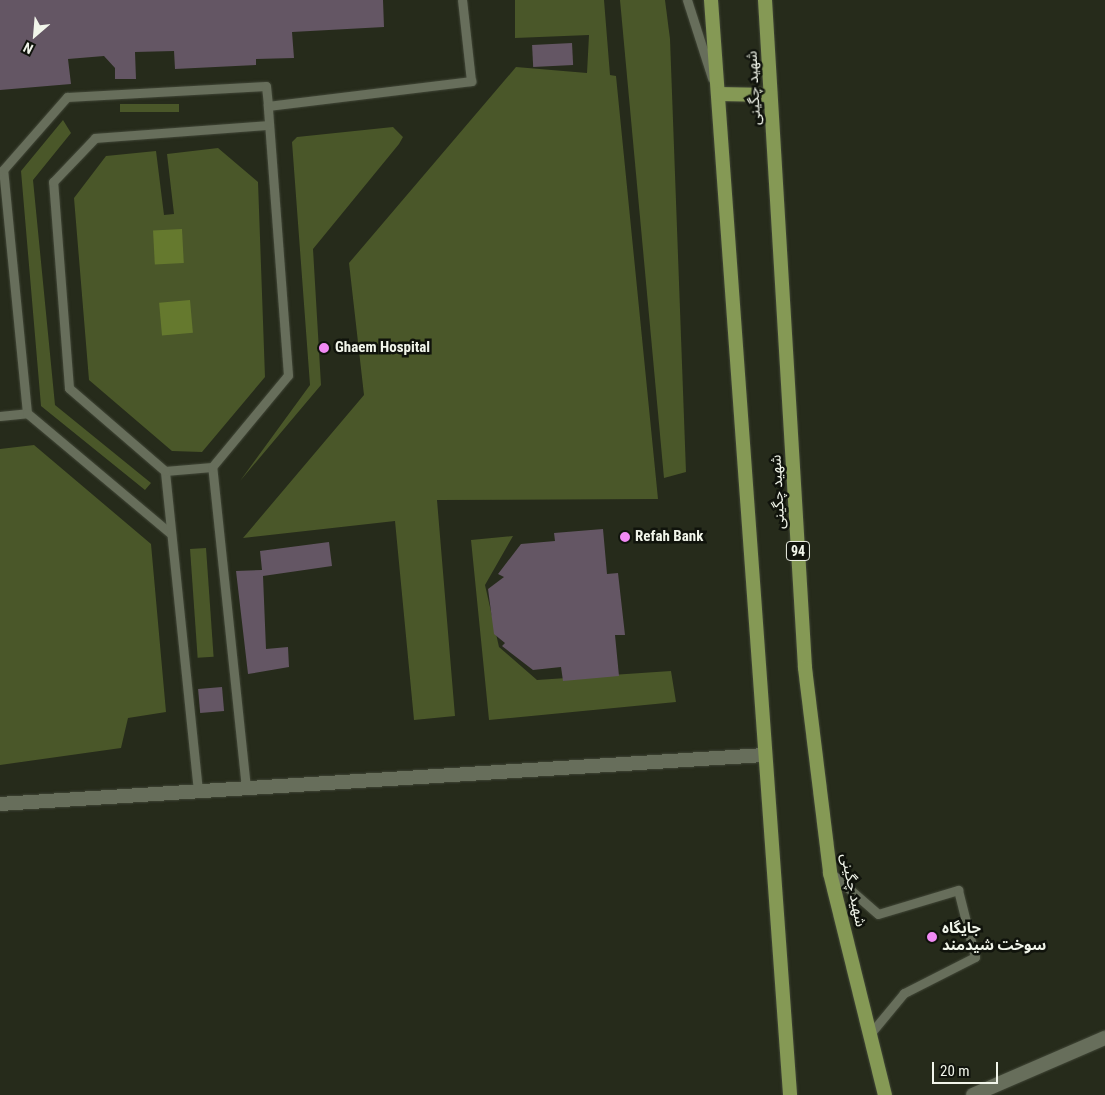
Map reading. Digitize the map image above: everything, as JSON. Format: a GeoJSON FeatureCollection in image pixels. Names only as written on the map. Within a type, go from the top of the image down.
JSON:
{"type":"FeatureCollection","features":[{"type":"Feature","properties":{"kind":"main road"},"geometry":{"type":"LineString","coordinates":[[711,0],[763,755],[790,1095]]}},
{"type":"Feature","properties":{"kind":"main road","name":"شهید چگینی"},"geometry":{"type":"LineString","coordinates":[[765,0],[805,668],[830,873],[885,1095]]}},
{"type":"Feature","properties":{"kind":"main road"},"geometry":{"type":"LineString","coordinates":[[718,94],[770,95]]}},
{"type":"Feature","properties":{"kind":"street"},"geometry":{"type":"LineString","coordinates":[[0,804],[763,755]]}},
{"type":"Feature","properties":{"kind":"street"},"geometry":{"type":"LineString","coordinates":[[973,1095],[1105,1038]]}},
{"type":"Feature","properties":{"kind":"lane"},"geometry":{"type":"LineString","coordinates":[[268,106],[471,81],[462,0]]}},
{"type":"Feature","properties":{"kind":"lane"},"geometry":{"type":"LineString","coordinates":[[687,0],[718,94]]}},
{"type":"Feature","properties":{"kind":"lane"},"geometry":{"type":"LineString","coordinates":[[165,471],[212,467],[288,375],[266,86],[67,97],[3,170],[27,413],[171,534]]}},
{"type":"Feature","properties":{"kind":"lane"},"geometry":{"type":"LineString","coordinates":[[198,791],[165,471],[69,388],[53,182],[95,138],[269,126]]}},
{"type":"Feature","properties":{"kind":"lane"},"geometry":{"type":"LineString","coordinates":[[0,416],[27,413]]}},
{"type":"Feature","properties":{"kind":"lane"},"geometry":{"type":"LineString","coordinates":[[212,467],[246,788]]}},
{"type":"Feature","properties":{"kind":"lane"},"geometry":{"type":"LineString","coordinates":[[830,873],[878,914],[958,890],[975,957],[904,993],[870,1034]]}},
{"type":"Feature","properties":{"kind":"shaded area"},"geometry":{"type":"Polygon","coordinates":[[[515,0],[604,0],[610,75],[616,76],[658,499],[437,500],[455,716],[414,720],[395,521],[243,538],[364,395],[349,263],[516,67],[587,73],[589,35],[515,38],[515,0]]]}},
{"type":"Feature","properties":{"kind":"shaded area"},"geometry":{"type":"Polygon","coordinates":[[[620,0],[665,0],[670,39],[686,472],[664,478],[620,0]]]}},
{"type":"Feature","properties":{"kind":"shaded area"},"geometry":{"type":"Polygon","coordinates":[[[120,104],[179,104],[179,112],[120,112],[120,104]]]}},
{"type":"Feature","properties":{"kind":"shaded area"},"geometry":{"type":"Polygon","coordinates":[[[63,120],[71,133],[33,180],[55,405],[151,483],[145,490],[41,406],[21,171],[63,120]]]}},
{"type":"Feature","properties":{"kind":"shaded area"},"geometry":{"type":"Polygon","coordinates":[[[393,127],[403,137],[399,144],[313,249],[321,385],[240,481],[310,385],[292,142],[297,137],[393,127]]]}},
{"type":"Feature","properties":{"kind":"shaded area"},"geometry":{"type":"Polygon","coordinates":[[[218,148],[258,182],[265,377],[202,452],[172,451],[89,380],[74,198],[106,156],[156,151],[164,215],[174,214],[167,154],[218,148]]]}},
{"type":"Feature","properties":{"kind":"shaded area"},"geometry":{"type":"Polygon","coordinates":[[[182,229],[184,263],[155,264],[153,231],[182,229]]]}},
{"type":"Feature","properties":{"kind":"shaded area"},"geometry":{"type":"Polygon","coordinates":[[[190,300],[193,333],[162,336],[159,303],[190,300]]]}},
{"type":"Feature","properties":{"kind":"shaded area"},"geometry":{"type":"Polygon","coordinates":[[[34,445],[151,544],[166,712],[128,718],[121,748],[0,765],[0,449],[34,445]]]}},
{"type":"Feature","properties":{"kind":"shaded area"},"geometry":{"type":"Polygon","coordinates":[[[513,536],[485,585],[499,647],[537,680],[671,671],[676,702],[489,720],[471,540],[513,536]]]}},
{"type":"Feature","properties":{"kind":"shaded area"},"geometry":{"type":"Polygon","coordinates":[[[206,548],[214,657],[198,658],[190,549],[206,548]]]}},
{"type":"Feature","properties":{"kind":"building"},"geometry":{"type":"Polygon","coordinates":[[[0,0],[383,0],[384,27],[292,32],[294,58],[256,59],[256,65],[175,69],[174,51],[135,52],[136,79],[115,79],[115,68],[104,56],[68,59],[71,84],[0,90],[0,0]]]}},
{"type":"Feature","properties":{"kind":"building"},"geometry":{"type":"Polygon","coordinates":[[[572,43],[573,65],[533,67],[532,45],[572,43]]]}},
{"type":"Feature","properties":{"kind":"building"},"geometry":{"type":"Polygon","coordinates":[[[603,529],[607,574],[618,573],[625,635],[615,635],[619,676],[563,681],[561,667],[533,670],[502,646],[505,643],[494,634],[488,589],[504,577],[498,574],[521,544],[555,541],[554,533],[603,529]]]}},
{"type":"Feature","properties":{"kind":"building"},"geometry":{"type":"Polygon","coordinates":[[[329,542],[332,566],[263,576],[266,649],[288,647],[289,667],[248,674],[236,571],[262,570],[260,551],[329,542]]]}},
{"type":"Feature","properties":{"kind":"building"},"geometry":{"type":"Polygon","coordinates":[[[222,687],[224,711],[200,713],[198,689],[222,687]]]}},
{"type":"Feature","properties":{"kind":"place","name":"Ghaem Hospital"},"geometry":{"type":"Point","coordinates":[324,348]}},
{"type":"Feature","properties":{"kind":"place","name":"Refah Bank"},"geometry":{"type":"Point","coordinates":[625,537]}},
{"type":"Feature","properties":{"kind":"place","name":"جایگاه سوخت شیدمند"},"geometry":{"type":"Point","coordinates":[932,937]}}]}
